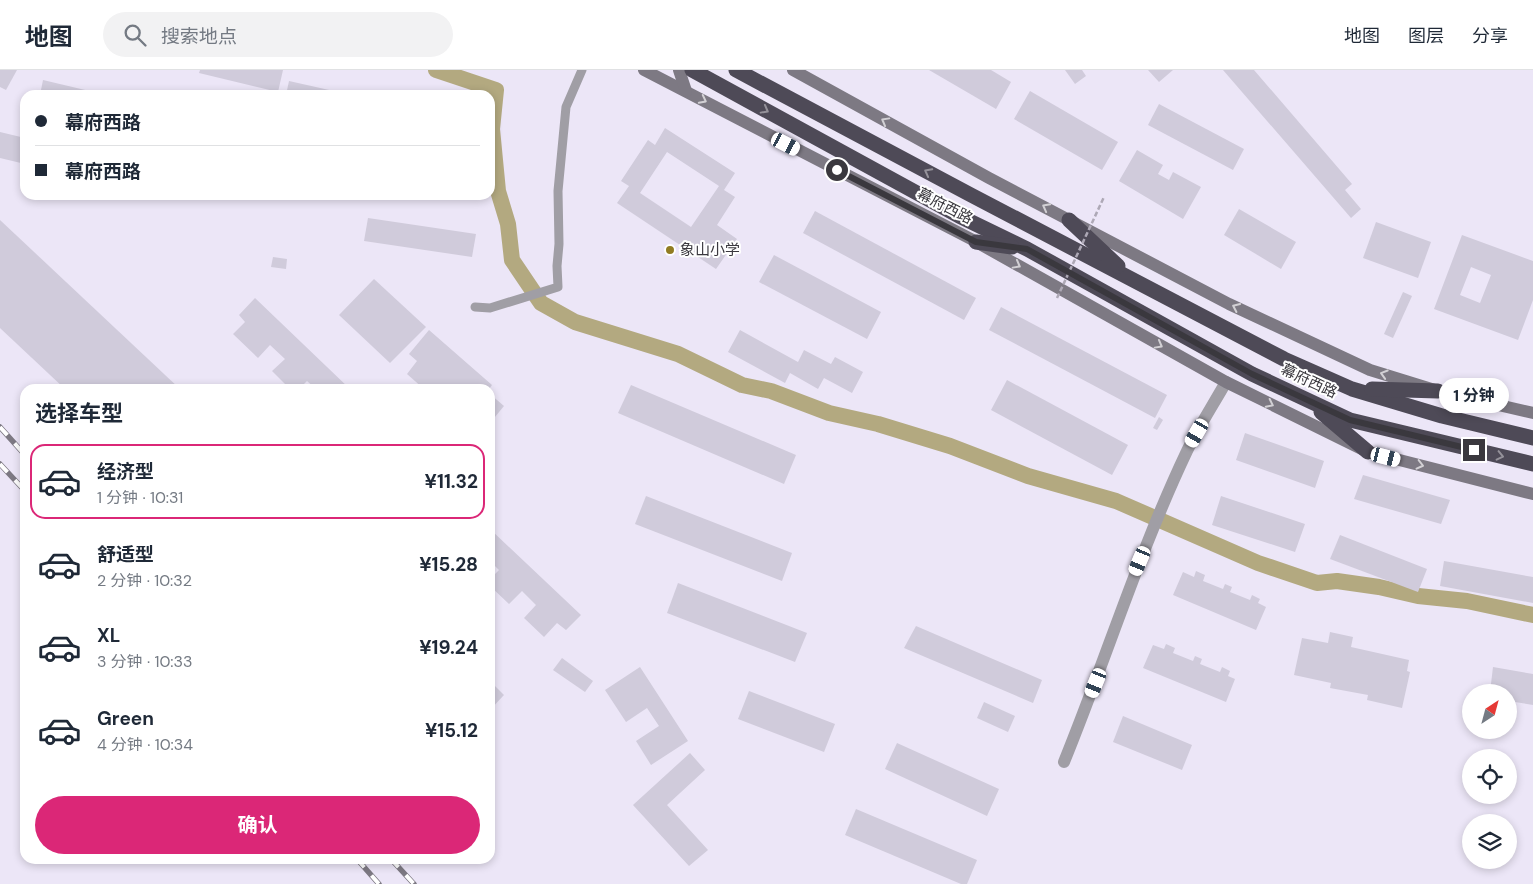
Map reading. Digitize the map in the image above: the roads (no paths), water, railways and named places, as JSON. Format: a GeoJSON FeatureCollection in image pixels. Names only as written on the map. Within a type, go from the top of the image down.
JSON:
{"type":"FeatureCollection","features":[{"type":"Feature","properties":{"kind":"highway","name":"幕府西路"},"geometry":{"type":"LineString","coordinates":[[692,70],[959,216],[1027,249],[1252,374],[1350,420],[1533,464]]}},
{"type":"Feature","properties":{"kind":"highway","name":"幕府西路"},"geometry":{"type":"LineString","coordinates":[[736,70],[1284,358],[1352,389],[1442,416],[1533,438]]}},
{"type":"Feature","properties":{"kind":"highway"},"geometry":{"type":"LineString","coordinates":[[1069,220],[1132,279]]}},
{"type":"Feature","properties":{"kind":"highway"},"geometry":{"type":"LineString","coordinates":[[976,242],[1027,249]]}},
{"type":"Feature","properties":{"kind":"highway"},"geometry":{"type":"LineString","coordinates":[[1352,389],[1438,391]]}},
{"type":"Feature","properties":{"kind":"highway"},"geometry":{"type":"LineString","coordinates":[[1304,398],[1368,452]]}},
{"type":"Feature","properties":{"kind":"main road","name":"幕府西路"},"geometry":{"type":"LineString","coordinates":[[644,70],[976,242],[1226,382],[1368,452],[1533,494]]}},
{"type":"Feature","properties":{"kind":"main road"},"geometry":{"type":"LineString","coordinates":[[679,70],[686,92]]}},
{"type":"Feature","properties":{"kind":"main road"},"geometry":{"type":"LineString","coordinates":[[793,70],[1069,220],[1229,304],[1370,370],[1438,391],[1533,413]]}},
{"type":"Feature","properties":{"kind":"street"},"geometry":{"type":"LineString","coordinates":[[1064,762],[1145,549],[1187,450],[1226,382]]}},
{"type":"Feature","properties":{"kind":"lane"},"geometry":{"type":"LineString","coordinates":[[475,307],[490,308],[558,287],[558,191],[566,107],[582,70]]}},
{"type":"Feature","properties":{"kind":"waterway"},"geometry":{"type":"LineString","coordinates":[[436,70],[496,90],[495,100]]}},
{"type":"Feature","properties":{"kind":"waterway"},"geometry":{"type":"LineString","coordinates":[[495,160],[498,191],[508,224],[512,260],[541,303],[575,322],[678,354],[742,385],[771,391],[829,413],[878,424],[950,446],[1028,476],[1116,501],[1258,563],[1317,583],[1337,581],[1379,587],[1418,596],[1467,601],[1533,615]]}},
{"type":"Feature","properties":{"kind":"railway"},"geometry":{"type":"LineString","coordinates":[[0,427],[20,449]]}},
{"type":"Feature","properties":{"kind":"railway"},"geometry":{"type":"LineString","coordinates":[[0,464],[20,486]]}},
{"type":"Feature","properties":{"kind":"railway"},"geometry":{"type":"LineString","coordinates":[[361,864],[379,884]]}},
{"type":"Feature","properties":{"kind":"railway"},"geometry":{"type":"LineString","coordinates":[[396,864],[414,884]]}},
{"type":"Feature","properties":{"kind":"place","name":"象山小学"},"geometry":{"type":"Point","coordinates":[670,250]}}]}
